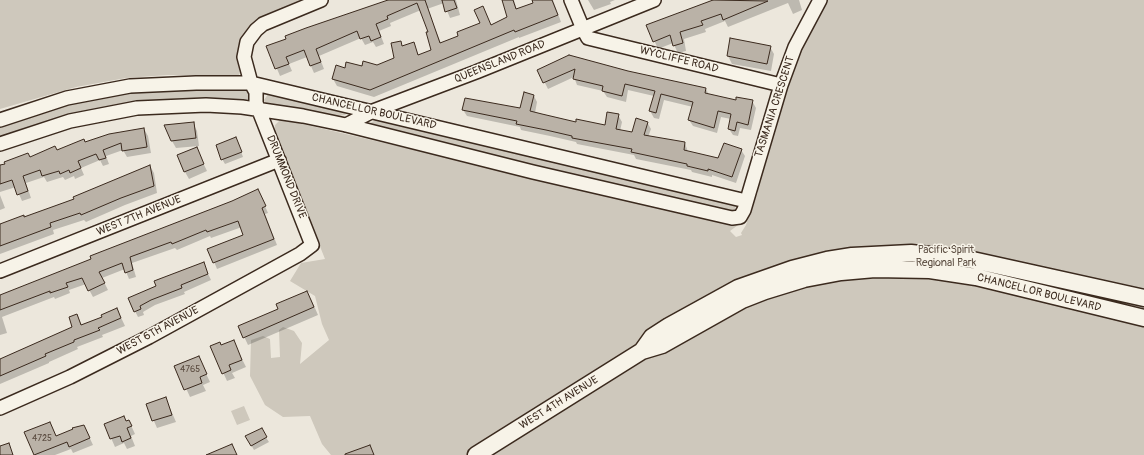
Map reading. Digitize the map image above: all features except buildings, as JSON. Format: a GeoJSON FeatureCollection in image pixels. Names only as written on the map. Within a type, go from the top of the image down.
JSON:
{"type":"FeatureCollection","features":[{"type":"Feature","properties":{"kind":"main road","name":"CHANCELLOR BOULEVARD"},"geometry":{"type":"LineString","coordinates":[[642,351],[652,337],[688,315],[738,288],[792,268],[852,256],[910,253],[968,259],[1144,298]]}},
{"type":"Feature","properties":{"kind":"main road","name":"CHANCELLOR BOULEVARD"},"geometry":{"type":"LineString","coordinates":[[642,351],[662,345],[722,310],[765,291],[804,279],[841,272],[875,269],[930,270],[970,276],[1144,318]]}},
{"type":"Feature","properties":{"kind":"main road","name":"WEST 4TH AVENUE"},"geometry":{"type":"LineString","coordinates":[[476,455],[642,351]]}},
{"type":"Feature","properties":{"kind":"street","name":"DRUMMOND DRIVE"},"geometry":{"type":"LineString","coordinates":[[312,245],[256,103],[256,92],[251,84],[244,57],[247,42],[256,30],[263,24],[321,0]]}},
{"type":"Feature","properties":{"kind":"street"},"geometry":{"type":"LineString","coordinates":[[571,0],[583,29]]}},
{"type":"Feature","properties":{"kind":"street","name":"QUEENSLAND ROAD"},"geometry":{"type":"LineString","coordinates":[[346,125],[373,111],[476,72],[654,0]]}},
{"type":"Feature","properties":{"kind":"street","name":"TASMANIA CRESCENT"},"geometry":{"type":"LineString","coordinates":[[740,217],[781,85],[795,47],[820,0]]}},
{"type":"Feature","properties":{"kind":"street","name":"WYCLIFFE ROAD"},"geometry":{"type":"LineString","coordinates":[[583,29],[588,38],[781,85]]}},
{"type":"Feature","properties":{"kind":"street","name":"CHANCELLOR BOULEVARD"},"geometry":{"type":"LineString","coordinates":[[0,120],[67,98],[130,86],[196,82],[251,84],[373,111],[746,200]]}},
{"type":"Feature","properties":{"kind":"street","name":"CHANCELLOR BOULEVARD"},"geometry":{"type":"LineString","coordinates":[[0,144],[70,121],[137,108],[206,105],[259,110],[303,116],[346,125],[541,174],[732,218],[740,217]]}},
{"type":"Feature","properties":{"kind":"street","name":"WEST 7TH AVENUE"},"geometry":{"type":"LineString","coordinates":[[0,271],[279,160]]}},
{"type":"Feature","properties":{"kind":"street","name":"WEST 6TH AVENUE"},"geometry":{"type":"LineString","coordinates":[[0,408],[76,374],[150,337],[300,254],[312,245]]}},
{"type":"Feature","properties":{"kind":"green space"},"geometry":{"type":"Polygon","coordinates":[[[0,0],[308,0],[256,21],[247,29],[238,47],[238,63],[240,73],[238,76],[168,75],[126,78],[76,87],[0,109],[0,0]]]}},
{"type":"Feature","properties":{"kind":"green space","name":"Pacific Spirit Regional Park"},"geometry":{"type":"Polygon","coordinates":[[[825,0],[1144,0],[1144,455],[331,455],[322,444],[310,416],[283,417],[265,405],[250,376],[251,340],[263,336],[270,339],[271,358],[280,357],[279,330],[283,327],[294,331],[302,343],[300,364],[329,340],[322,324],[315,296],[290,281],[301,263],[325,259],[274,131],[275,125],[281,119],[738,225],[730,231],[736,237],[742,235],[741,233],[746,225],[752,203],[754,202],[758,192],[753,192],[792,68],[825,0]]]}},
{"type":"Feature","properties":{"kind":"green space"},"geometry":{"type":"Polygon","coordinates":[[[209,88],[246,91],[250,94],[249,99],[236,102],[198,100],[0,139],[0,126],[53,108],[84,100],[130,92],[209,88]]]}},
{"type":"Feature","properties":{"kind":"green space"},"geometry":{"type":"Polygon","coordinates":[[[268,94],[342,110],[346,115],[336,116],[266,104],[264,100],[268,94]]]}},
{"type":"Feature","properties":{"kind":"green space"},"geometry":{"type":"Polygon","coordinates":[[[378,119],[736,205],[734,212],[437,143],[368,124],[378,119]]]}},
{"type":"Feature","properties":{"kind":"green space"},"geometry":{"type":"Polygon","coordinates":[[[244,406],[250,420],[237,425],[231,411],[244,406]]]}}]}
